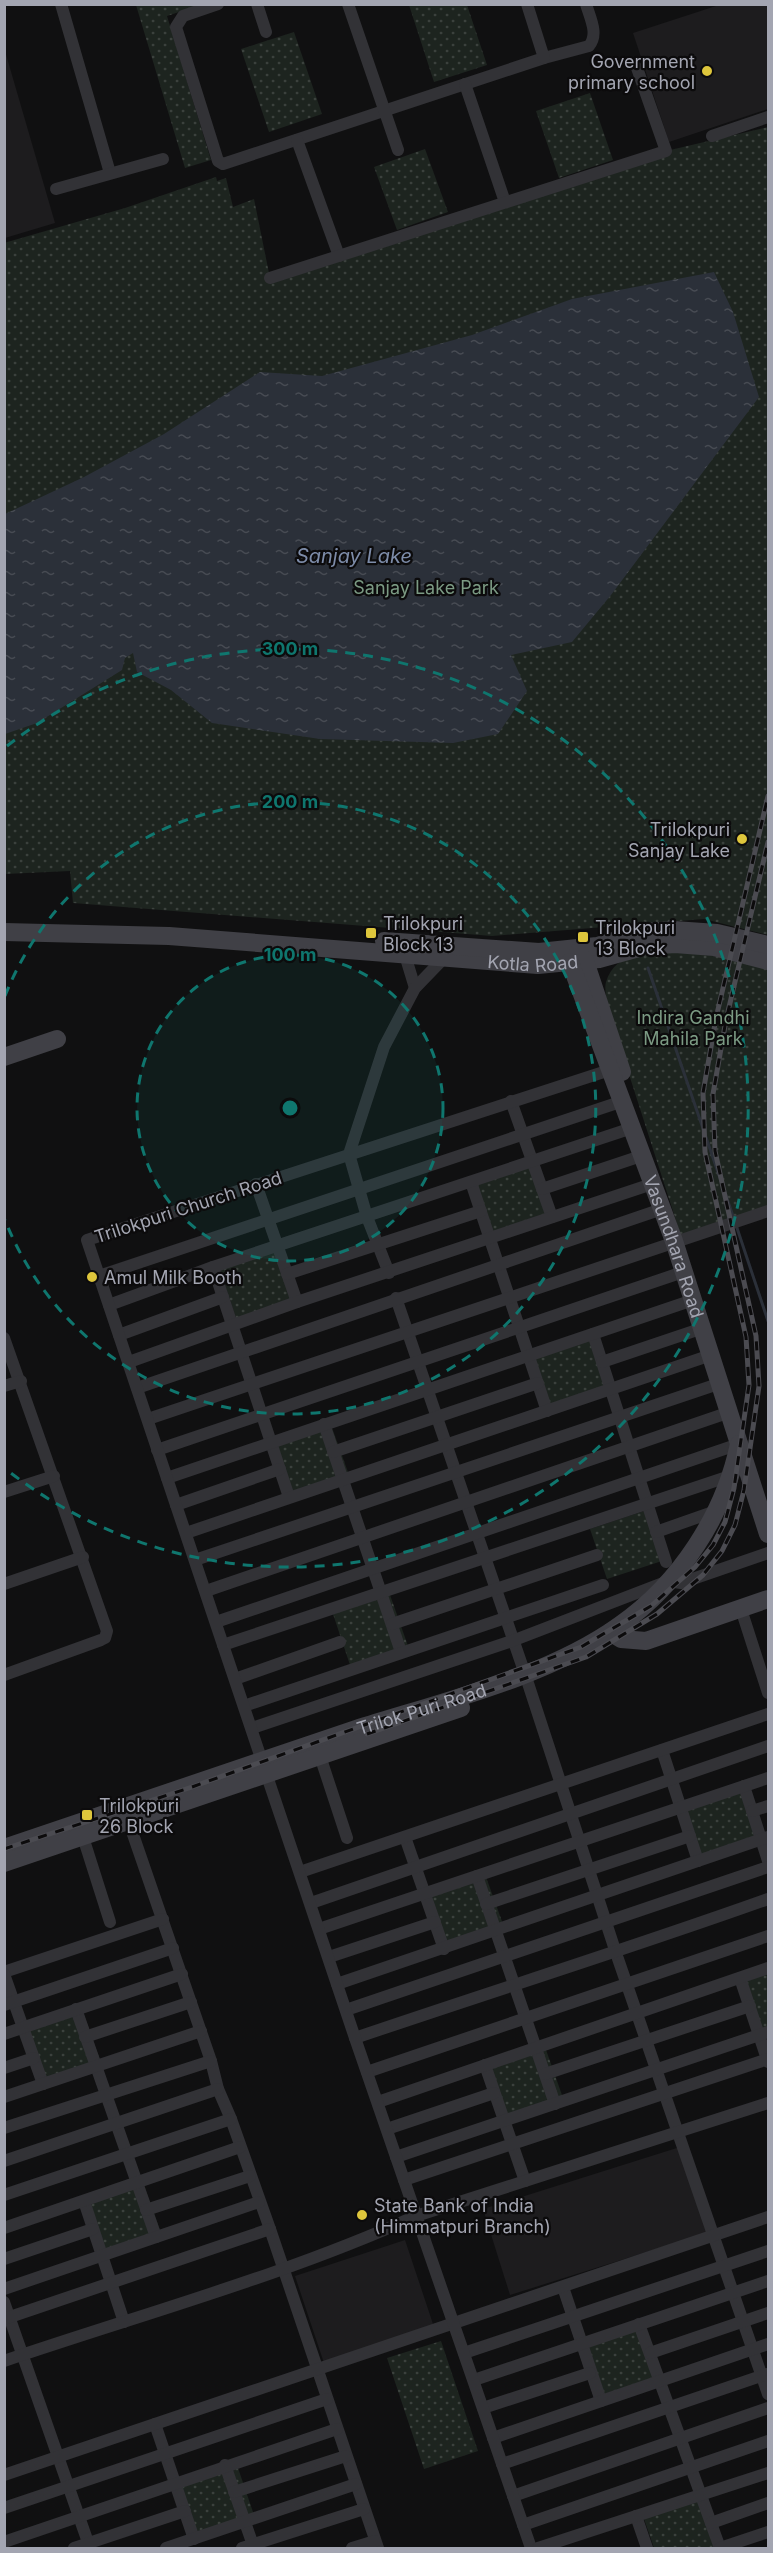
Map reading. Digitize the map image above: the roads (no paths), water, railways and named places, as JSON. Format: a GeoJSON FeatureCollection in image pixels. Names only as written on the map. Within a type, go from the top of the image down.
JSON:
{"type":"FeatureCollection","features":[{"type":"Feature","properties":{"kind":"street"},"geometry":{"type":"LineString","coordinates":[[61,4],[110,173]]}},
{"type":"Feature","properties":{"kind":"street"},"geometry":{"type":"LineString","coordinates":[[218,4],[183,16],[176,27],[218,161],[226,164],[543,58],[589,46],[595,35],[586,4]]}},
{"type":"Feature","properties":{"kind":"street"},"geometry":{"type":"LineString","coordinates":[[257,4],[266,32]]}},
{"type":"Feature","properties":{"kind":"street"},"geometry":{"type":"LineString","coordinates":[[348,4],[398,150]]}},
{"type":"Feature","properties":{"kind":"street"},"geometry":{"type":"LineString","coordinates":[[527,4],[543,58]]}},
{"type":"Feature","properties":{"kind":"street"},"geometry":{"type":"LineString","coordinates":[[270,278],[666,151],[637,68]]}},
{"type":"Feature","properties":{"kind":"street"},"geometry":{"type":"LineString","coordinates":[[465,84],[505,202]]}},
{"type":"Feature","properties":{"kind":"street"},"geometry":{"type":"LineString","coordinates":[[712,136],[768,117]]}},
{"type":"Feature","properties":{"kind":"street"},"geometry":{"type":"LineString","coordinates":[[297,141],[339,256]]}},
{"type":"Feature","properties":{"kind":"street"},"geometry":{"type":"LineString","coordinates":[[56,189],[163,159]]}},
{"type":"Feature","properties":{"kind":"street","name":"Kotla Road"},"geometry":{"type":"LineString","coordinates":[[4,921],[170,924],[539,952],[576,957],[597,946],[643,932],[674,930],[717,933],[768,945]]}},
{"type":"Feature","properties":{"kind":"street","name":"Kotla Road"},"geometry":{"type":"LineString","coordinates":[[4,932],[169,936],[538,965],[646,946],[675,944],[714,947],[768,961]]}},
{"type":"Feature","properties":{"kind":"street"},"geometry":{"type":"LineString","coordinates":[[405,955],[415,988]]}},
{"type":"Feature","properties":{"kind":"street","name":"Vasundhara Road"},"geometry":{"type":"LineString","coordinates":[[576,957],[678,1240],[742,1468],[768,1534]]}},
{"type":"Feature","properties":{"kind":"street"},"geometry":{"type":"LineString","coordinates":[[388,1273],[367,1217],[349,1154],[384,1047],[415,988],[443,959]]}},
{"type":"Feature","properties":{"kind":"street"},"geometry":{"type":"LineString","coordinates":[[4,1057],[57,1039]]}},
{"type":"Feature","properties":{"kind":"street","name":"Vasundhara Road"},"geometry":{"type":"LineString","coordinates":[[615,1068],[641,1156],[662,1209],[678,1240],[683,1272],[730,1412],[739,1444],[742,1468],[768,1498]]}},
{"type":"Feature","properties":{"kind":"street","name":"Trilokpuri Church Road"},"geometry":{"type":"LineString","coordinates":[[531,2548],[355,2038],[87,1240],[615,1068]]}},
{"type":"Feature","properties":{"kind":"street"},"geometry":{"type":"LineString","coordinates":[[511,1101],[552,1217]]}},
{"type":"Feature","properties":{"kind":"street"},"geometry":{"type":"LineString","coordinates":[[99,1276],[623,1101]]}},
{"type":"Feature","properties":{"kind":"street"},"geometry":{"type":"LineString","coordinates":[[109,1305],[213,1267],[632,1128]]}},
{"type":"Feature","properties":{"kind":"street"},"geometry":{"type":"LineString","coordinates":[[542,1189],[641,1156]]}},
{"type":"Feature","properties":{"kind":"street"},"geometry":{"type":"LineString","coordinates":[[471,1182],[547,1411]]}},
{"type":"Feature","properties":{"kind":"street"},"geometry":{"type":"LineString","coordinates":[[256,1184],[297,1302]]}},
{"type":"Feature","properties":{"kind":"street"},"geometry":{"type":"LineString","coordinates":[[129,1362],[297,1302],[652,1184]]}},
{"type":"Feature","properties":{"kind":"street"},"geometry":{"type":"LineString","coordinates":[[137,1388],[498,1263],[662,1209]]}},
{"type":"Feature","properties":{"kind":"street"},"geometry":{"type":"LineString","coordinates":[[287,1274],[481,1211]]}},
{"type":"Feature","properties":{"kind":"street"},"geometry":{"type":"LineString","coordinates":[[148,1419],[729,1222],[768,1211]]}},
{"type":"Feature","properties":{"kind":"street"},"geometry":{"type":"LineString","coordinates":[[213,1267],[289,1497]]}},
{"type":"Feature","properties":{"kind":"street"},"geometry":{"type":"LineString","coordinates":[[157,1450],[683,1272]]}},
{"type":"Feature","properties":{"kind":"street"},"geometry":{"type":"LineString","coordinates":[[119,1335],[223,1297]]}},
{"type":"Feature","properties":{"kind":"street"},"geometry":{"type":"LineString","coordinates":[[396,1298],[742,2322],[765,2375],[768,2394]]}},
{"type":"Feature","properties":{"kind":"street"},"geometry":{"type":"LineString","coordinates":[[167,1478],[693,1300]]}},
{"type":"Feature","properties":{"kind":"street"},"geometry":{"type":"LineString","coordinates":[[602,1362],[703,1328]]}},
{"type":"Feature","properties":{"kind":"street"},"geometry":{"type":"LineString","coordinates":[[593,1334],[666,1562]]}},
{"type":"Feature","properties":{"kind":"street"},"geometry":{"type":"LineString","coordinates":[[4,1338],[107,1630],[105,1638],[4,1675]]}},
{"type":"Feature","properties":{"kind":"street"},"geometry":{"type":"LineString","coordinates":[[186,1533],[711,1355]]}},
{"type":"Feature","properties":{"kind":"street"},"geometry":{"type":"LineString","coordinates":[[4,1386],[21,1381]]}},
{"type":"Feature","properties":{"kind":"street"},"geometry":{"type":"LineString","coordinates":[[333,1452],[538,1383]]}},
{"type":"Feature","properties":{"kind":"street"},"geometry":{"type":"LineString","coordinates":[[195,1560],[721,1383]]}},
{"type":"Feature","properties":{"kind":"street"},"geometry":{"type":"LineString","coordinates":[[206,1591],[730,1412]]}},
{"type":"Feature","properties":{"kind":"street"},"geometry":{"type":"LineString","coordinates":[[324,1424],[401,1652]]}},
{"type":"Feature","properties":{"kind":"street"},"geometry":{"type":"LineString","coordinates":[[216,1622],[739,1444]]}},
{"type":"Feature","properties":{"kind":"street"},"geometry":{"type":"LineString","coordinates":[[224,1645],[647,1503],[742,1468]]}},
{"type":"Feature","properties":{"kind":"street","name":"Trilok Puri Road"},"geometry":{"type":"LineString","coordinates":[[675,1582],[742,1468]]}},
{"type":"Feature","properties":{"kind":"street","name":"Trilok Puri Road"},"geometry":{"type":"LineString","coordinates":[[265,1767],[320,1756],[373,1738],[526,1680],[577,1652],[615,1636],[623,1623],[675,1582],[716,1534],[729,1511],[742,1468]]}},
{"type":"Feature","properties":{"kind":"street"},"geometry":{"type":"LineString","coordinates":[[176,1505],[280,1469]]}},
{"type":"Feature","properties":{"kind":"street"},"geometry":{"type":"LineString","coordinates":[[4,1492],[54,1476]]}},
{"type":"Feature","properties":{"kind":"street"},"geometry":{"type":"LineString","coordinates":[[656,1532],[716,1511]]}},
{"type":"Feature","properties":{"kind":"street","name":"Trilok Puri Road"},"geometry":{"type":"LineString","coordinates":[[675,1582],[768,1553]]}},
{"type":"Feature","properties":{"kind":"street"},"geometry":{"type":"LineString","coordinates":[[392,1624],[597,1555]]}},
{"type":"Feature","properties":{"kind":"street"},"geometry":{"type":"LineString","coordinates":[[4,1584],[83,1557]]}},
{"type":"Feature","properties":{"kind":"street"},"geometry":{"type":"LineString","coordinates":[[252,1728],[512,1641],[675,1582]]}},
{"type":"Feature","properties":{"kind":"street"},"geometry":{"type":"LineString","coordinates":[[244,1706],[603,1585]]}},
{"type":"Feature","properties":{"kind":"street"},"geometry":{"type":"LineString","coordinates":[[615,1636],[646,1641],[768,1599]]}},
{"type":"Feature","properties":{"kind":"street"},"geometry":{"type":"LineString","coordinates":[[741,1610],[768,1693]]}},
{"type":"Feature","properties":{"kind":"street"},"geometry":{"type":"LineString","coordinates":[[235,1679],[340,1642]]}},
{"type":"Feature","properties":{"kind":"street","name":"Trilok Puri Road"},"geometry":{"type":"LineString","coordinates":[[265,1767],[526,1680]]}},
{"type":"Feature","properties":{"kind":"street"},"geometry":{"type":"LineString","coordinates":[[300,1872],[768,1714]]}},
{"type":"Feature","properties":{"kind":"street"},"geometry":{"type":"LineString","coordinates":[[311,1903],[768,1746]]}},
{"type":"Feature","properties":{"kind":"street"},"geometry":{"type":"LineString","coordinates":[[662,1750],[698,1861]]}},
{"type":"Feature","properties":{"kind":"street"},"geometry":{"type":"LineString","coordinates":[[320,1756],[347,1838]]}},
{"type":"Feature","properties":{"kind":"street"},"geometry":{"type":"LineString","coordinates":[[4,1848],[126,1814],[265,1767]]}},
{"type":"Feature","properties":{"kind":"street"},"geometry":{"type":"LineString","coordinates":[[320,1929],[768,1778]]}},
{"type":"Feature","properties":{"kind":"street"},"geometry":{"type":"LineString","coordinates":[[744,1786],[752,1811],[765,1838],[768,1861]]}},
{"type":"Feature","properties":{"kind":"street"},"geometry":{"type":"LineString","coordinates":[[752,1811],[768,1806]]}},
{"type":"Feature","properties":{"kind":"street"},"geometry":{"type":"LineString","coordinates":[[4,1863],[83,1837],[126,1814]]}},
{"type":"Feature","properties":{"kind":"street"},"geometry":{"type":"LineString","coordinates":[[126,1814],[212,2061],[218,2089],[270,2229],[376,2545],[352,2548]]}},
{"type":"Feature","properties":{"kind":"street"},"geometry":{"type":"LineString","coordinates":[[486,1904],[690,1836]]}},
{"type":"Feature","properties":{"kind":"street"},"geometry":{"type":"LineString","coordinates":[[83,1837],[110,1922]]}},
{"type":"Feature","properties":{"kind":"street"},"geometry":{"type":"LineString","coordinates":[[405,1837],[444,1948]]}},
{"type":"Feature","properties":{"kind":"street"},"geometry":{"type":"LineString","coordinates":[[338,1984],[765,1838]]}},
{"type":"Feature","properties":{"kind":"street"},"geometry":{"type":"LineString","coordinates":[[346,2010],[768,1868]]}},
{"type":"Feature","properties":{"kind":"street"},"geometry":{"type":"LineString","coordinates":[[477,1876],[555,2104]]}},
{"type":"Feature","properties":{"kind":"street"},"geometry":{"type":"LineString","coordinates":[[355,2038],[514,1984],[616,1953],[768,1899]]}},
{"type":"Feature","properties":{"kind":"street"},"geometry":{"type":"LineString","coordinates":[[43,2084],[24,2028],[10,2004],[4,1973],[163,1919]]}},
{"type":"Feature","properties":{"kind":"street"},"geometry":{"type":"LineString","coordinates":[[329,1957],[435,1922]]}},
{"type":"Feature","properties":{"kind":"street"},"geometry":{"type":"LineString","coordinates":[[367,2072],[768,1936]]}},
{"type":"Feature","properties":{"kind":"street"},"geometry":{"type":"LineString","coordinates":[[10,2004],[173,1948]]}},
{"type":"Feature","properties":{"kind":"street"},"geometry":{"type":"LineString","coordinates":[[378,2102],[768,1968]]}},
{"type":"Feature","properties":{"kind":"street"},"geometry":{"type":"LineString","coordinates":[[4,2034],[182,1974]]}},
{"type":"Feature","properties":{"kind":"street"},"geometry":{"type":"LineString","coordinates":[[404,2180],[768,2060],[764,2034],[750,2006],[740,1978]]}},
{"type":"Feature","properties":{"kind":"street"},"geometry":{"type":"LineString","coordinates":[[85,2037],[191,2002]]}},
{"type":"Feature","properties":{"kind":"street"},"geometry":{"type":"LineString","coordinates":[[545,2074],[750,2006]]}},
{"type":"Feature","properties":{"kind":"street"},"geometry":{"type":"LineString","coordinates":[[76,2009],[156,2236]]}},
{"type":"Feature","properties":{"kind":"street"},"geometry":{"type":"LineString","coordinates":[[4,2097],[201,2031]]}},
{"type":"Feature","properties":{"kind":"street"},"geometry":{"type":"LineString","coordinates":[[396,2157],[764,2034]]}},
{"type":"Feature","properties":{"kind":"street"},"geometry":{"type":"LineString","coordinates":[[4,2068],[34,2058]]}},
{"type":"Feature","properties":{"kind":"street"},"geometry":{"type":"LineString","coordinates":[[4,2128],[212,2061]]}},
{"type":"Feature","properties":{"kind":"street"},"geometry":{"type":"LineString","coordinates":[[485,2065],[525,2181]]}},
{"type":"Feature","properties":{"kind":"street"},"geometry":{"type":"LineString","coordinates":[[4,2161],[218,2089]]}},
{"type":"Feature","properties":{"kind":"street"},"geometry":{"type":"LineString","coordinates":[[387,2130],[494,2093]]}},
{"type":"Feature","properties":{"kind":"street"},"geometry":{"type":"LineString","coordinates":[[4,2361],[282,2269],[366,2239],[416,2216],[768,2103]]}},
{"type":"Feature","properties":{"kind":"street"},"geometry":{"type":"LineString","coordinates":[[4,2195],[231,2119]]}},
{"type":"Feature","properties":{"kind":"street"},"geometry":{"type":"LineString","coordinates":[[4,2228],[240,2147]]}},
{"type":"Feature","properties":{"kind":"street"},"geometry":{"type":"LineString","coordinates":[[146,2210],[250,2176]]}},
{"type":"Feature","properties":{"kind":"street"},"geometry":{"type":"LineString","coordinates":[[84,2201],[124,2322]]}},
{"type":"Feature","properties":{"kind":"street"},"geometry":{"type":"LineString","coordinates":[[4,2289],[259,2202]]}},
{"type":"Feature","properties":{"kind":"street"},"geometry":{"type":"LineString","coordinates":[[4,2475],[768,2217]]}},
{"type":"Feature","properties":{"kind":"street"},"geometry":{"type":"LineString","coordinates":[[4,2259],[93,2229]]}},
{"type":"Feature","properties":{"kind":"street"},"geometry":{"type":"LineString","coordinates":[[7,2318],[270,2229]]}},
{"type":"Feature","properties":{"kind":"street"},"geometry":{"type":"LineString","coordinates":[[464,2353],[768,2251]]}},
{"type":"Feature","properties":{"kind":"street"},"geometry":{"type":"LineString","coordinates":[[474,2380],[768,2281]]}},
{"type":"Feature","properties":{"kind":"street"},"geometry":{"type":"LineString","coordinates":[[562,2287],[601,2400]]}},
{"type":"Feature","properties":{"kind":"street"},"geometry":{"type":"LineString","coordinates":[[4,2302],[7,2318],[23,2355],[89,2546]]}},
{"type":"Feature","properties":{"kind":"street"},"geometry":{"type":"LineString","coordinates":[[650,2353],[768,2313]]}},
{"type":"Feature","properties":{"kind":"street"},"geometry":{"type":"LineString","coordinates":[[639,2324],[720,2548],[768,2532]]}},
{"type":"Feature","properties":{"kind":"street"},"geometry":{"type":"LineString","coordinates":[[493,2438],[768,2344]]}},
{"type":"Feature","properties":{"kind":"street"},"geometry":{"type":"LineString","coordinates":[[483,2409],[590,2373]]}},
{"type":"Feature","properties":{"kind":"street"},"geometry":{"type":"LineString","coordinates":[[502,2464],[765,2375]]}},
{"type":"Feature","properties":{"kind":"street"},"geometry":{"type":"LineString","coordinates":[[4,2508],[327,2400]]}},
{"type":"Feature","properties":{"kind":"street"},"geometry":{"type":"LineString","coordinates":[[513,2496],[768,2409]]}},
{"type":"Feature","properties":{"kind":"street"},"geometry":{"type":"LineString","coordinates":[[155,2424],[194,2539]]}},
{"type":"Feature","properties":{"kind":"street"},"geometry":{"type":"LineString","coordinates":[[4,2542],[337,2428]]}},
{"type":"Feature","properties":{"kind":"street"},"geometry":{"type":"LineString","coordinates":[[523,2525],[768,2441]]}},
{"type":"Feature","properties":{"kind":"street"},"geometry":{"type":"LineString","coordinates":[[234,2492],[346,2456]]}},
{"type":"Feature","properties":{"kind":"street"},"geometry":{"type":"LineString","coordinates":[[225,2465],[244,2520],[250,2547],[364,2509]]}},
{"type":"Feature","properties":{"kind":"street"},"geometry":{"type":"LineString","coordinates":[[538,2548],[768,2473]]}},
{"type":"Feature","properties":{"kind":"street"},"geometry":{"type":"LineString","coordinates":[[166,2548],[356,2484]]}},
{"type":"Feature","properties":{"kind":"street"},"geometry":{"type":"LineString","coordinates":[[711,2523],[768,2503]]}},
{"type":"Feature","properties":{"kind":"street"},"geometry":{"type":"LineString","coordinates":[[74,2548],[89,2546],[185,2511]]}},
{"type":"Feature","properties":{"kind":"street"},"geometry":{"type":"LineString","coordinates":[[636,2516],[643,2547]]}},
{"type":"Feature","properties":{"kind":"water","name":"Sanjay Lake"},"geometry":{"type":"Polygon","coordinates":[[[714,272],[733,312],[759,397],[611,595],[572,642],[511,655],[527,691],[498,734],[453,743],[320,739],[212,723],[171,690],[137,672],[133,653],[125,658],[122,670],[37,723],[5,734],[5,514],[84,477],[164,434],[260,372],[322,376],[472,335],[572,299],[714,272]]]}},
{"type":"Feature","properties":{"kind":"waterway"},"geometry":{"type":"LineString","coordinates":[[648,968],[734,1219]]}},
{"type":"Feature","properties":{"kind":"waterway"},"geometry":{"type":"LineString","coordinates":[[736,1225],[768,1321]]}},
{"type":"Feature","properties":{"kind":"railway"},"geometry":{"type":"LineString","coordinates":[[4,1849],[192,1787],[581,1647],[651,1606],[695,1567],[713,1545],[725,1522],[734,1488],[749,1385],[746,1337],[705,1152],[703,1093],[716,1018],[768,796]]}},
{"type":"Feature","properties":{"kind":"railway"},"geometry":{"type":"LineString","coordinates":[[367,1734],[586,1657],[657,1614],[703,1575],[722,1551],[735,1525],[744,1490],[759,1386],[756,1336],[715,1151],[713,1094],[726,1020],[768,842]]}},
{"type":"Feature","properties":{"kind":"place","name":"Government primary school"},"geometry":{"type":"Point","coordinates":[707,71]}},
{"type":"Feature","properties":{"kind":"place","name":"Trilokpuri Sanjay Lake"},"geometry":{"type":"Point","coordinates":[742,839]}},
{"type":"Feature","properties":{"kind":"place","name":"Trilokpuri Block 13"},"geometry":{"type":"Point","coordinates":[371,933]}},
{"type":"Feature","properties":{"kind":"place","name":"Trilokpuri 13 Block"},"geometry":{"type":"Point","coordinates":[583,937]}},
{"type":"Feature","properties":{"kind":"place","name":"Amul Milk Booth"},"geometry":{"type":"Point","coordinates":[92,1277]}},
{"type":"Feature","properties":{"kind":"place","name":"Trilokpuri 26 Block"},"geometry":{"type":"Point","coordinates":[87,1815]}},
{"type":"Feature","properties":{"kind":"place","name":"State Bank of India (Himmatpuri Branch)"},"geometry":{"type":"Point","coordinates":[362,2215]}},
{"type":"Feature","properties":{"kind":"park label","name":"Sanjay Lake Park"},"geometry":{"type":"Point","coordinates":[426,587]}},
{"type":"Feature","properties":{"kind":"park label","name":"Indira Gandhi Mahila Park"},"geometry":{"type":"Point","coordinates":[693,1027]}}]}
